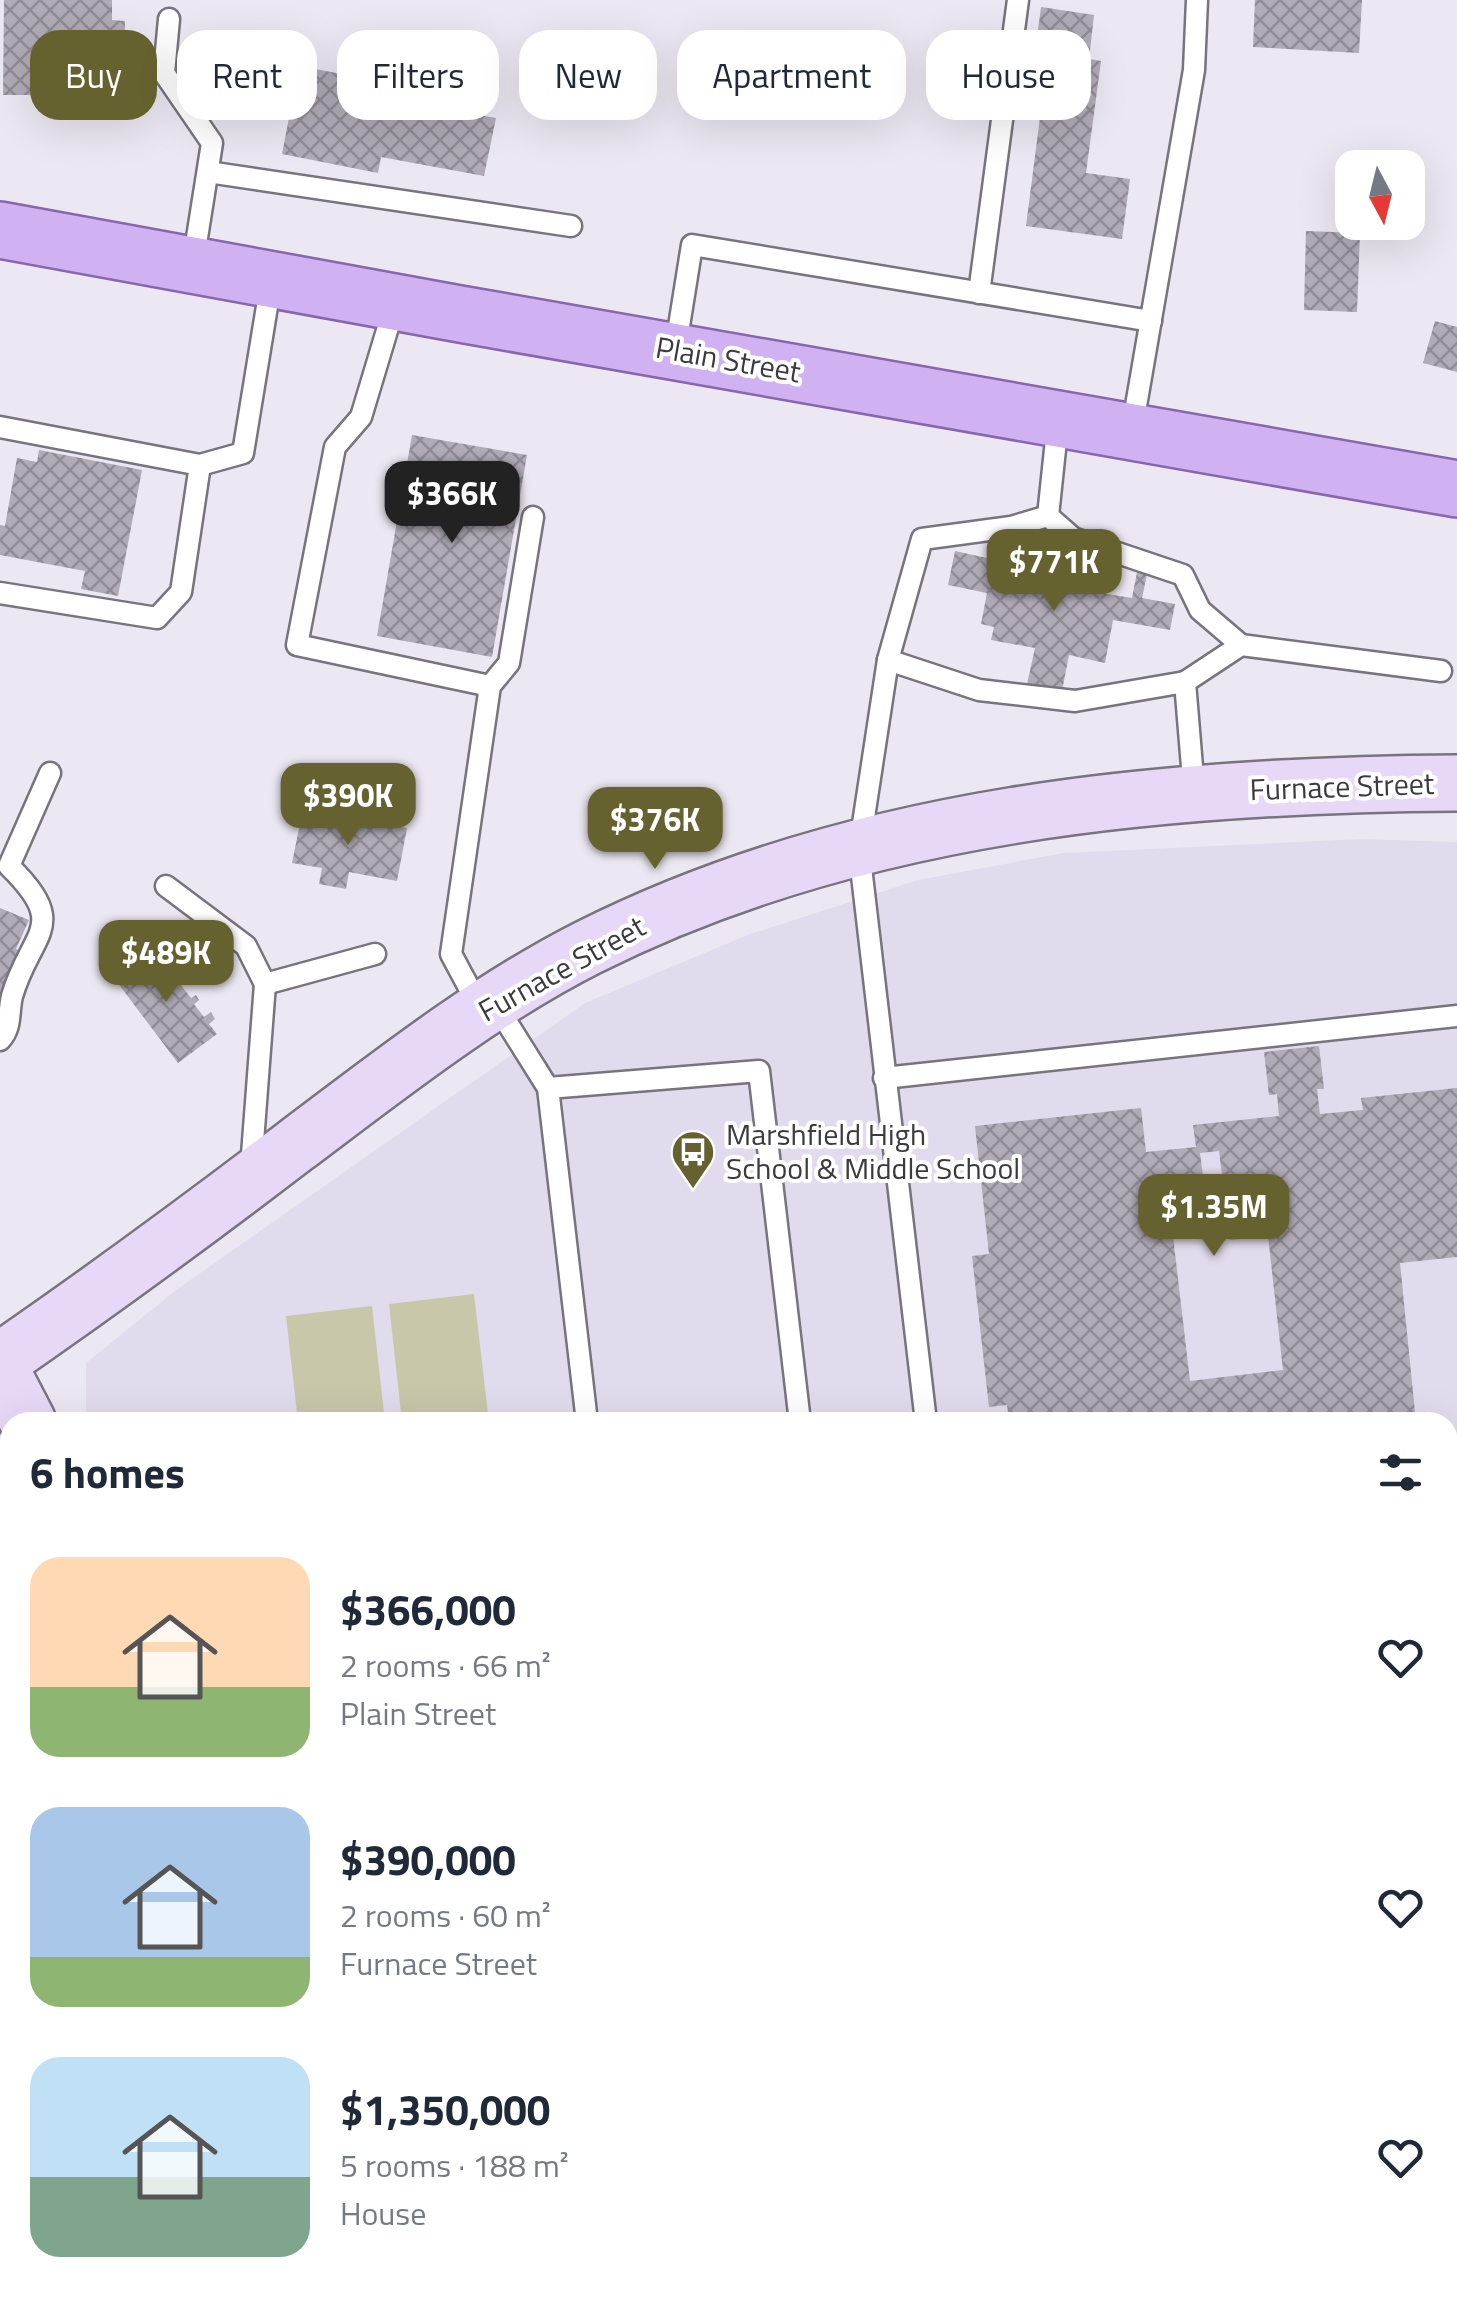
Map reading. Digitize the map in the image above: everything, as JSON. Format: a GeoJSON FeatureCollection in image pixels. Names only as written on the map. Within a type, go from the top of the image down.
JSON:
{"type":"FeatureCollection","features":[{"type":"Feature","properties":{"kind":"main road","name":"Plain Street"},"geometry":{"type":"LineString","coordinates":[[0,230],[1457,488]]}},
{"type":"Feature","properties":{"kind":"main road","name":"Furnace Street"},"geometry":{"type":"LineString","coordinates":[[0,1360],[357,1099],[489,1008],[588,948],[642,923],[753,881],[859,850],[1031,813],[1195,792],[1457,784]]}},
{"type":"Feature","properties":{"kind":"main road"},"geometry":{"type":"LineString","coordinates":[[0,1368],[23,1412]]}},
{"type":"Feature","properties":{"kind":"lane"},"geometry":{"type":"LineString","coordinates":[[978,292],[1018,0]]}},
{"type":"Feature","properties":{"kind":"lane"},"geometry":{"type":"LineString","coordinates":[[1132,431],[1194,70],[1198,0]]}},
{"type":"Feature","properties":{"kind":"lane"},"geometry":{"type":"LineString","coordinates":[[169,19],[164,73],[212,143],[192,265]]}},
{"type":"Feature","properties":{"kind":"lane"},"geometry":{"type":"LineString","coordinates":[[208,172],[571,226]]}},
{"type":"Feature","properties":{"kind":"lane"},"geometry":{"type":"LineString","coordinates":[[675,351],[692,244],[1151,321]]}},
{"type":"Feature","properties":{"kind":"lane"},"geometry":{"type":"LineString","coordinates":[[0,427],[200,465],[243,453],[272,280]]}},
{"type":"Feature","properties":{"kind":"lane"},"geometry":{"type":"LineString","coordinates":[[396,302],[362,416],[336,447],[297,646],[490,686]]}},
{"type":"Feature","properties":{"kind":"lane"},"geometry":{"type":"LineString","coordinates":[[1048,516],[1058,418]]}},
{"type":"Feature","properties":{"kind":"lane"},"geometry":{"type":"LineString","coordinates":[[0,594],[157,618],[181,592],[200,465]]}},
{"type":"Feature","properties":{"kind":"lane"},"geometry":{"type":"LineString","coordinates":[[1048,516],[1072,538],[1183,575],[1200,610],[1241,644],[1441,672]]}},
{"type":"Feature","properties":{"kind":"lane"},"geometry":{"type":"LineString","coordinates":[[925,1412],[859,850],[888,660],[922,540],[1011,527],[1048,516]]}},
{"type":"Feature","properties":{"kind":"lane"},"geometry":{"type":"LineString","coordinates":[[533,517],[509,663],[490,686],[451,954],[548,1088],[585,1412]]}},
{"type":"Feature","properties":{"kind":"lane"},"geometry":{"type":"LineString","coordinates":[[888,660],[979,690],[1074,700],[1185,682],[1241,644]]}},
{"type":"Feature","properties":{"kind":"lane"},"geometry":{"type":"LineString","coordinates":[[1185,682],[1195,792]]}},
{"type":"Feature","properties":{"kind":"lane"},"geometry":{"type":"LineString","coordinates":[[0,1040],[8,1032],[12,997],[43,928],[42,906],[10,866],[50,773]]}},
{"type":"Feature","properties":{"kind":"lane"},"geometry":{"type":"LineString","coordinates":[[166,886],[246,946],[264,984],[250,1180]]}},
{"type":"Feature","properties":{"kind":"lane"},"geometry":{"type":"LineString","coordinates":[[264,984],[375,954]]}},
{"type":"Feature","properties":{"kind":"lane"},"geometry":{"type":"LineString","coordinates":[[884,1078],[1457,1016]]}},
{"type":"Feature","properties":{"kind":"lane"},"geometry":{"type":"LineString","coordinates":[[548,1088],[759,1071],[799,1412]]}},
{"type":"Feature","properties":{"kind":"shaded area"},"geometry":{"type":"Polygon","coordinates":[[[1361,839],[1457,842],[1457,1412],[86,1412],[86,1363],[176,1290],[585,1003],[750,934],[918,880],[1063,853],[1361,839]]]}},
{"type":"Feature","properties":{"kind":"shaded area"},"geometry":{"type":"Polygon","coordinates":[[[474,1294],[488,1412],[401,1412],[389,1304],[474,1294]]]}},
{"type":"Feature","properties":{"kind":"shaded area"},"geometry":{"type":"Polygon","coordinates":[[[372,1306],[384,1412],[297,1412],[286,1316],[372,1306]]]}},
{"type":"Feature","properties":{"kind":"building"},"geometry":{"type":"Polygon","coordinates":[[[4,0],[112,0],[112,20],[125,21],[125,30],[30,30],[30,95],[3,95],[4,0]]]}},
{"type":"Feature","properties":{"kind":"building"},"geometry":{"type":"Polygon","coordinates":[[[1255,0],[1362,0],[1359,53],[1253,47],[1255,0]]]}},
{"type":"Feature","properties":{"kind":"building"},"geometry":{"type":"Polygon","coordinates":[[[1041,7],[1094,15],[1091,41],[1091,30],[1038,30],[1041,7]]]}},
{"type":"Feature","properties":{"kind":"building"},"geometry":{"type":"Polygon","coordinates":[[[1091,59],[1101,61],[1086,173],[1130,179],[1122,239],[1026,226],[1040,120],[1091,120],[1091,59]]]}},
{"type":"Feature","properties":{"kind":"building"},"geometry":{"type":"Polygon","coordinates":[[[317,69],[337,73],[337,120],[496,120],[484,176],[381,157],[378,173],[282,154],[289,120],[317,120],[317,69]]]}},
{"type":"Feature","properties":{"kind":"building"},"geometry":{"type":"Polygon","coordinates":[[[1306,231],[1335,232],[1335,240],[1360,240],[1357,312],[1304,310],[1306,231]]]}},
{"type":"Feature","properties":{"kind":"building"},"geometry":{"type":"Polygon","coordinates":[[[1435,321],[1457,327],[1457,372],[1423,363],[1435,321]]]}},
{"type":"Feature","properties":{"kind":"building"},"geometry":{"type":"Polygon","coordinates":[[[412,435],[527,455],[492,657],[377,636],[412,435]]]}},
{"type":"Feature","properties":{"kind":"building"},"geometry":{"type":"Polygon","coordinates":[[[39,450],[142,470],[118,596],[81,589],[85,571],[0,555],[0,525],[5,526],[17,458],[37,462],[39,450]]]}},
{"type":"Feature","properties":{"kind":"building"},"geometry":{"type":"Polygon","coordinates":[[[955,551],[987,558],[994,572],[1030,580],[1045,564],[1064,563],[1077,573],[1083,590],[1132,598],[1137,572],[1147,574],[1142,598],[1175,604],[1170,630],[1113,620],[1105,663],[1069,655],[1062,691],[1027,684],[1035,648],[991,640],[994,627],[981,624],[987,593],[948,585],[955,551]]]}},
{"type":"Feature","properties":{"kind":"building"},"geometry":{"type":"Polygon","coordinates":[[[303,809],[407,828],[397,881],[349,872],[346,889],[319,884],[322,868],[292,863],[303,809]]]}},
{"type":"Feature","properties":{"kind":"building"},"geometry":{"type":"Polygon","coordinates":[[[0,908],[29,920],[16,949],[22,952],[0,1002],[0,908]]]}},
{"type":"Feature","properties":{"kind":"building"},"geometry":{"type":"Polygon","coordinates":[[[155,948],[163,959],[167,956],[172,962],[167,966],[176,978],[181,974],[185,980],[180,984],[191,998],[196,995],[199,1000],[194,1004],[204,1017],[211,1012],[215,1019],[209,1024],[217,1034],[178,1063],[114,978],[155,948]]]}},
{"type":"Feature","properties":{"kind":"building"},"geometry":{"type":"Polygon","coordinates":[[[1319,1046],[1324,1089],[1317,1089],[1320,1114],[1363,1110],[1361,1098],[1457,1088],[1457,1257],[1400,1263],[1415,1412],[1008,1412],[1007,1405],[989,1407],[972,1256],[989,1254],[975,1126],[1141,1108],[1146,1152],[1196,1147],[1193,1125],[1279,1116],[1277,1094],[1269,1095],[1264,1052],[1319,1046]],[[1219,1151],[1200,1153],[1210,1231],[1173,1236],[1190,1381],[1283,1370],[1268,1236],[1230,1240],[1219,1151]]]}},
{"type":"Feature","properties":{"kind":"place","name":"Marshfield High School & Middle School"},"geometry":{"type":"Point","coordinates":[693,1190]}}]}
